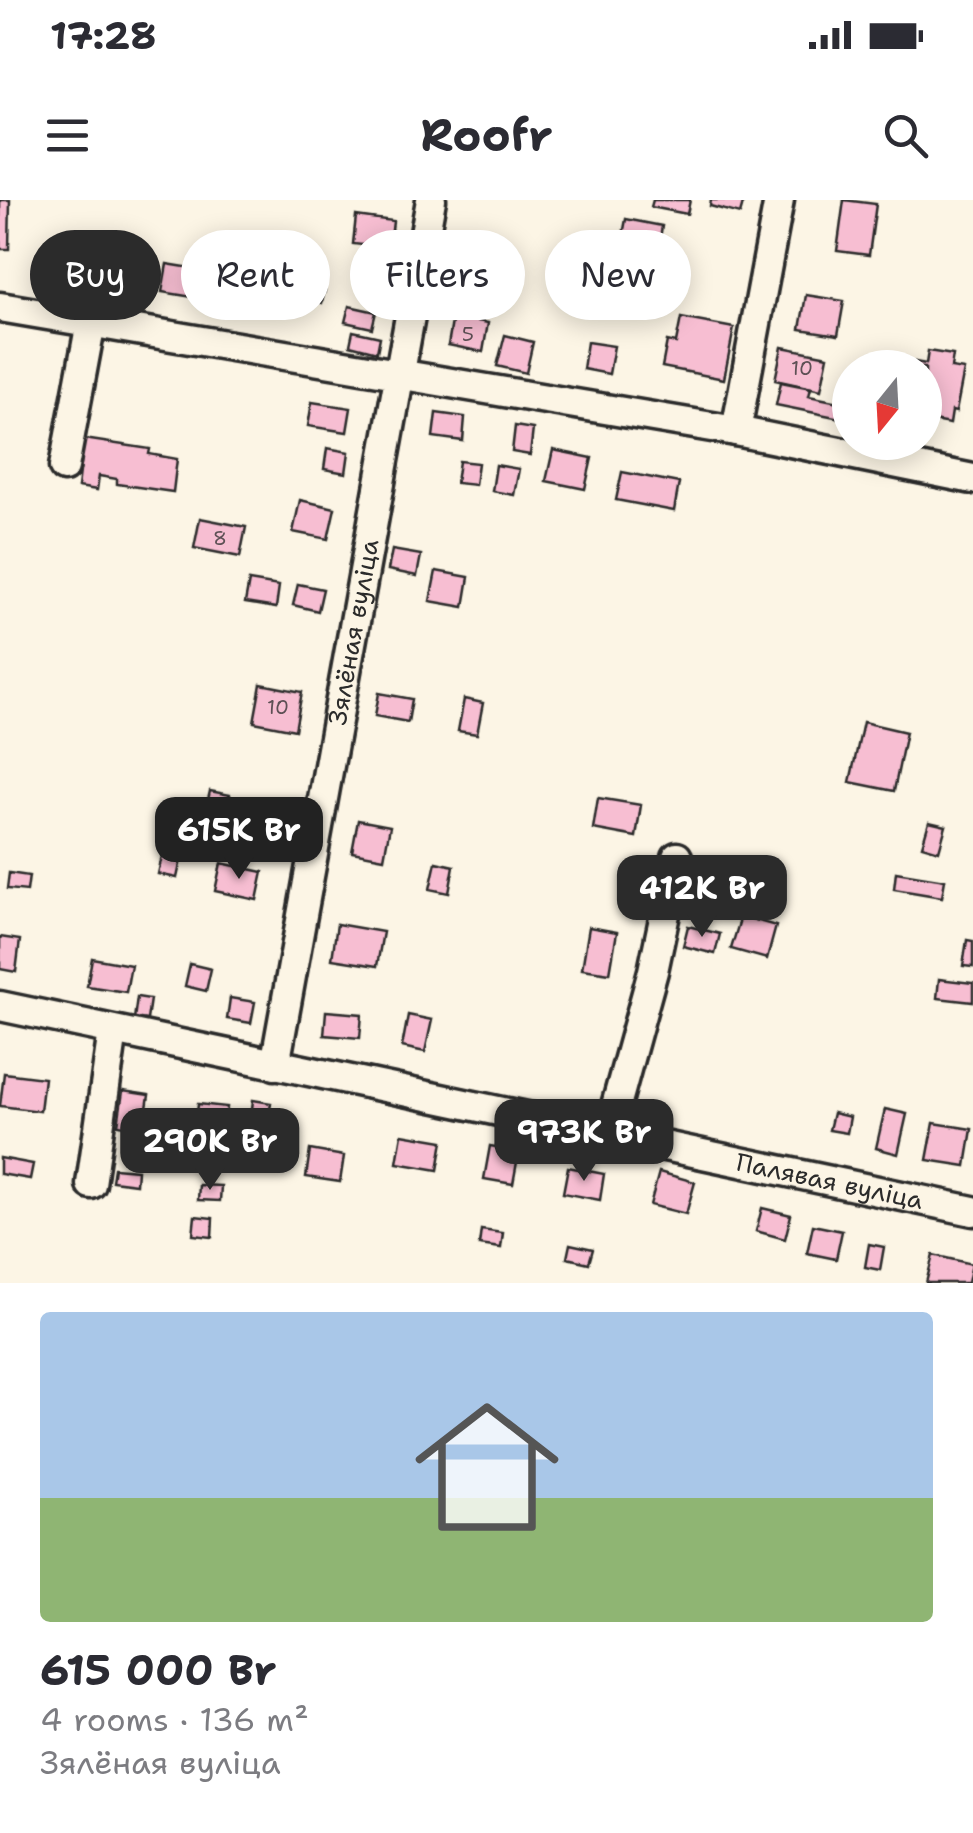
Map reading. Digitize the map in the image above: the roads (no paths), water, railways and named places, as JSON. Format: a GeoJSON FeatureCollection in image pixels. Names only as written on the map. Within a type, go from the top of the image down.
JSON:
{"type":"FeatureCollection","features":[{"type":"Feature","properties":{"kind":"street","name":"Зялёная вуліца"},"geometry":{"type":"LineString","coordinates":[[275,1065],[431,200]]}},
{"type":"Feature","properties":{"kind":"street"},"geometry":{"type":"LineString","coordinates":[[736,431],[779,200]]}},
{"type":"Feature","properties":{"kind":"street"},"geometry":{"type":"LineString","coordinates":[[6,308],[736,431],[973,479]]}},
{"type":"Feature","properties":{"kind":"street"},"geometry":{"type":"LineString","coordinates":[[64,466],[91,322]]}},
{"type":"Feature","properties":{"kind":"street"},"geometry":{"type":"LineString","coordinates":[[608,1135],[652,972],[677,857]]}},
{"type":"Feature","properties":{"kind":"street","name":"Палявая вуліца"},"geometry":{"type":"LineString","coordinates":[[0,1006],[608,1135],[972,1206]]}},
{"type":"Feature","properties":{"kind":"street"},"geometry":{"type":"LineString","coordinates":[[91,1184],[113,1031]]}}]}
